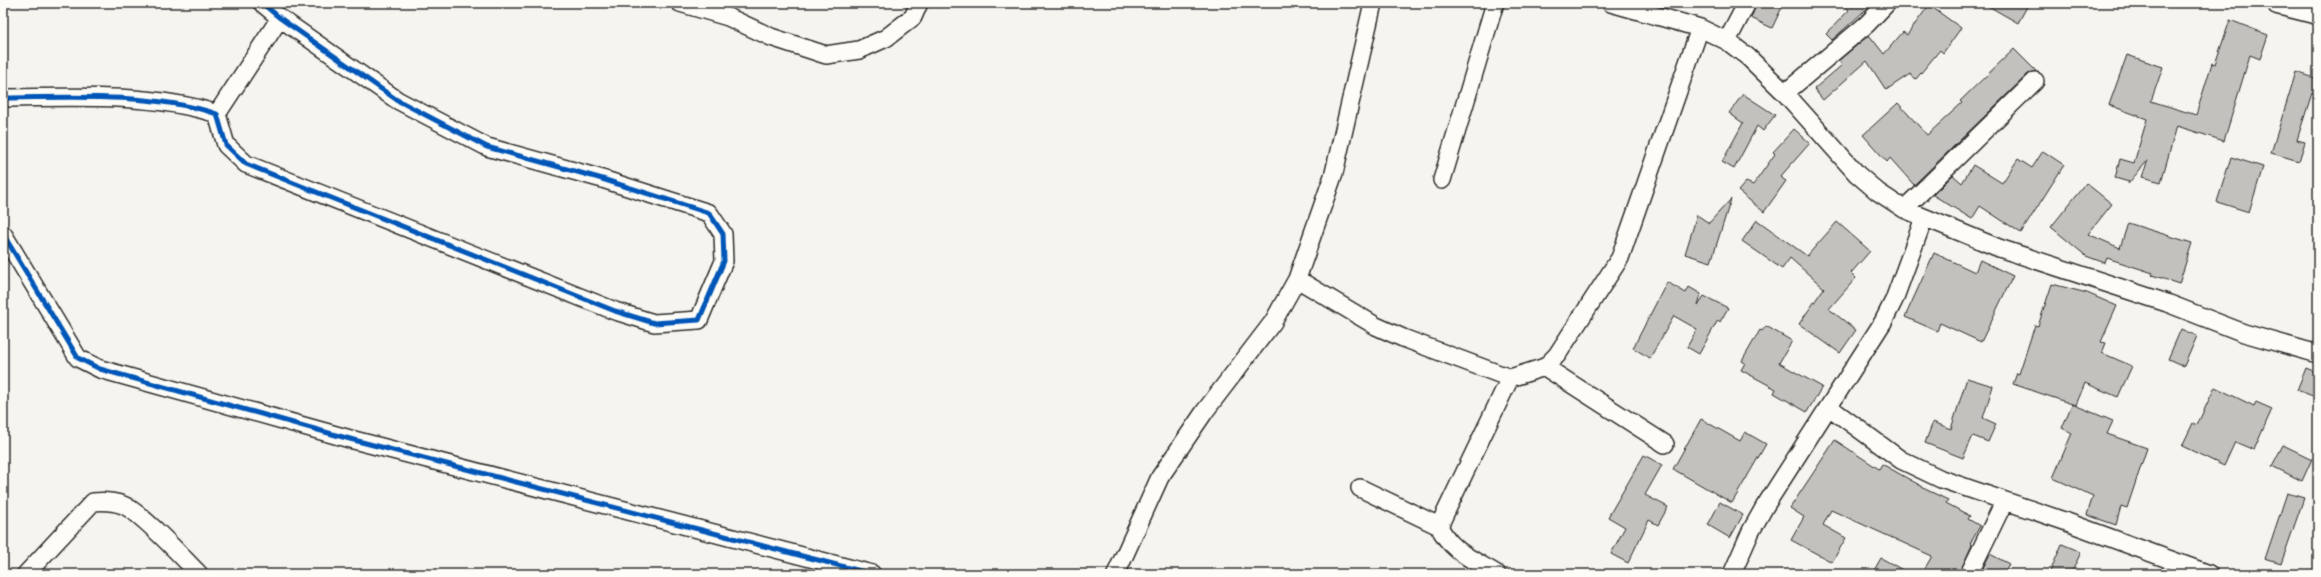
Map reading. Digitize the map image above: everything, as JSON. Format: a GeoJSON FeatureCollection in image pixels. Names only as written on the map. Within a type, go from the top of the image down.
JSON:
{"type":"FeatureCollection","features":[{"type":"Feature","properties":{"kind":"main road"},"geometry":{"type":"LineString","coordinates":[[2278,3],[2318,13]]}},
{"type":"Feature","properties":{"kind":"street"},"geometry":{"type":"LineString","coordinates":[[262,3],[280,18],[397,100],[487,147],[599,178],[709,213],[723,234],[724,261],[699,320],[654,323],[615,311],[246,164],[226,145],[217,114],[280,18]]}},
{"type":"Feature","properties":{"kind":"street"},"geometry":{"type":"LineString","coordinates":[[680,3],[728,17],[772,37],[826,55],[859,50],[886,38],[912,17],[919,3]]}},
{"type":"Feature","properties":{"kind":"street"},"geometry":{"type":"LineString","coordinates":[[1116,574],[1160,477],[1273,322],[1297,279],[1334,173],[1373,3]]}},
{"type":"Feature","properties":{"kind":"street"},"geometry":{"type":"LineString","coordinates":[[1442,180],[1496,3]]}},
{"type":"Feature","properties":{"kind":"street"},"geometry":{"type":"LineString","coordinates":[[1611,3],[1700,28],[1727,41],[1748,57],[1785,93],[1857,174],[1878,192],[1904,209],[1999,248],[2168,303],[2244,333],[2318,354]]}},
{"type":"Feature","properties":{"kind":"street"},"geometry":{"type":"LineString","coordinates":[[1727,41],[1747,3]]}},
{"type":"Feature","properties":{"kind":"street"},"geometry":{"type":"LineString","coordinates":[[1785,93],[1867,24],[1887,3]]}},
{"type":"Feature","properties":{"kind":"street"},"geometry":{"type":"LineString","coordinates":[[1297,279],[1376,326],[1403,338],[1510,378],[1545,367],[1557,354],[1620,258],[1700,28]]}},
{"type":"Feature","properties":{"kind":"street"},"geometry":{"type":"LineString","coordinates":[[1904,209],[2035,81]]}},
{"type":"Feature","properties":{"kind":"street"},"geometry":{"type":"LineString","coordinates":[[3,98],[91,97],[191,105],[217,114]]}},
{"type":"Feature","properties":{"kind":"street"},"geometry":{"type":"LineString","coordinates":[[1732,574],[1751,531],[1765,506],[1883,322],[1894,300],[1924,218]]}},
{"type":"Feature","properties":{"kind":"street"},"geometry":{"type":"LineString","coordinates":[[3,234],[78,358],[100,369],[350,440],[872,574]]}},
{"type":"Feature","properties":{"kind":"street"},"geometry":{"type":"LineString","coordinates":[[1545,367],[1665,444]]}},
{"type":"Feature","properties":{"kind":"street"},"geometry":{"type":"LineString","coordinates":[[1439,526],[1510,378]]}},
{"type":"Feature","properties":{"kind":"street"},"geometry":{"type":"LineString","coordinates":[[1829,407],[1901,460],[1941,479],[2004,502],[2082,527],[2209,574]]}},
{"type":"Feature","properties":{"kind":"street"},"geometry":{"type":"LineString","coordinates":[[1360,488],[1439,526],[1444,537],[1456,551],[1497,574]]}},
{"type":"Feature","properties":{"kind":"street"},"geometry":{"type":"LineString","coordinates":[[26,574],[93,502],[107,500],[125,505],[144,520],[199,574]]}},
{"type":"Feature","properties":{"kind":"street"},"geometry":{"type":"LineString","coordinates":[[1969,574],[2004,502]]}},
{"type":"Feature","properties":{"kind":"building"},"geometry":{"type":"Polygon","coordinates":[[[1757,3],[1784,3],[1772,28],[1751,18],[1757,3]]]}},
{"type":"Feature","properties":{"kind":"building"},"geometry":{"type":"Polygon","coordinates":[[[1841,3],[1873,3],[1832,40],[1826,34],[1849,10],[1841,3]]]}},
{"type":"Feature","properties":{"kind":"building"},"geometry":{"type":"Polygon","coordinates":[[[1983,3],[2029,3],[2018,23],[1983,3]]]}},
{"type":"Feature","properties":{"kind":"building"},"geometry":{"type":"Polygon","coordinates":[[[1929,5],[1961,28],[1943,53],[1940,50],[1916,79],[1910,74],[1886,90],[1867,61],[1823,100],[1814,89],[1842,65],[1838,61],[1869,35],[1884,54],[1903,32],[1907,35],[1929,5]]]}},
{"type":"Feature","properties":{"kind":"building"},"geometry":{"type":"Polygon","coordinates":[[[2230,20],[2268,35],[2260,59],[2250,55],[2224,141],[2177,126],[2161,182],[2142,177],[2148,160],[2128,184],[2129,182],[2115,178],[2120,159],[2134,163],[2147,119],[2109,105],[2127,55],[2163,67],[2151,101],[2196,115],[2212,63],[2215,64],[2230,20]]]}},
{"type":"Feature","properties":{"kind":"building"},"geometry":{"type":"Polygon","coordinates":[[[2014,49],[2036,71],[2028,74],[1914,185],[1890,158],[1887,162],[1863,135],[1898,103],[1927,135],[1962,103],[1960,101],[2014,49]]]}},
{"type":"Feature","properties":{"kind":"building"},"geometry":{"type":"Polygon","coordinates":[[[2296,72],[2318,79],[2318,95],[2312,93],[2297,140],[2305,142],[2299,161],[2271,153],[2296,72]]]}},
{"type":"Feature","properties":{"kind":"building"},"geometry":{"type":"Polygon","coordinates":[[[1743,94],[1775,115],[1763,131],[1757,126],[1734,169],[1722,162],[1743,123],[1729,113],[1743,94]]]}},
{"type":"Feature","properties":{"kind":"building"},"geometry":{"type":"Polygon","coordinates":[[[1794,129],[1810,143],[1780,177],[1786,181],[1764,212],[1738,191],[1746,182],[1753,185],[1775,154],[1773,152],[1794,129]]]}},
{"type":"Feature","properties":{"kind":"building"},"geometry":{"type":"Polygon","coordinates":[[[2043,151],[2064,165],[2021,233],[1980,206],[1972,219],[1933,195],[1953,175],[1962,183],[1973,165],[2002,183],[2018,159],[2032,168],[2043,151]]]}},
{"type":"Feature","properties":{"kind":"building"},"geometry":{"type":"Polygon","coordinates":[[[2231,157],[2263,167],[2249,212],[2217,202],[2231,157]]]}},
{"type":"Feature","properties":{"kind":"building"},"geometry":{"type":"Polygon","coordinates":[[[2086,183],[2112,204],[2088,234],[2120,248],[2128,223],[2192,243],[2179,284],[2152,275],[2153,273],[2107,258],[2105,263],[2086,256],[2051,227],[2086,183]]]}},
{"type":"Feature","properties":{"kind":"building"},"geometry":{"type":"Polygon","coordinates":[[[1731,199],[1711,262],[1685,254],[1697,215],[1709,223],[1731,199]]]}},
{"type":"Feature","properties":{"kind":"building"},"geometry":{"type":"Polygon","coordinates":[[[1757,220],[1807,256],[1837,222],[1870,251],[1851,273],[1856,278],[1829,309],[1856,330],[1840,353],[1799,324],[1824,288],[1790,258],[1782,269],[1742,241],[1757,220]]]}},
{"type":"Feature","properties":{"kind":"building"},"geometry":{"type":"Polygon","coordinates":[[[1934,253],[1975,272],[1980,260],[2013,276],[1981,342],[1940,323],[1937,331],[1905,317],[1934,253]]]}},
{"type":"Feature","properties":{"kind":"building"},"geometry":{"type":"Polygon","coordinates":[[[1667,282],[1686,293],[1689,287],[1701,294],[1698,305],[1704,296],[1728,308],[1720,322],[1718,320],[1699,354],[1687,347],[1697,329],[1674,316],[1650,358],[1633,348],[1667,282]]]}},
{"type":"Feature","properties":{"kind":"building"},"geometry":{"type":"Polygon","coordinates":[[[2052,284],[2087,293],[2117,306],[2101,342],[2106,343],[2102,353],[2132,366],[2118,397],[2085,383],[2076,405],[2013,384],[2017,373],[2019,374],[2035,325],[2038,326],[2052,284]]]}},
{"type":"Feature","properties":{"kind":"building"},"geometry":{"type":"Polygon","coordinates":[[[1766,326],[1792,341],[1779,363],[1822,387],[1807,412],[1774,393],[1776,389],[1741,370],[1745,363],[1742,361],[1760,330],[1762,331],[1766,326]]]}},
{"type":"Feature","properties":{"kind":"building"},"geometry":{"type":"Polygon","coordinates":[[[2181,329],[2197,336],[2184,366],[2168,359],[2181,329]]]}},
{"type":"Feature","properties":{"kind":"building"},"geometry":{"type":"Polygon","coordinates":[[[2306,368],[2318,373],[2318,398],[2297,390],[2306,368]]]}},
{"type":"Feature","properties":{"kind":"building"},"geometry":{"type":"Polygon","coordinates":[[[1967,378],[1993,386],[1983,418],[1996,424],[1988,442],[1973,436],[1963,458],[1925,443],[1933,422],[1951,429],[1967,378]]]}},
{"type":"Feature","properties":{"kind":"building"},"geometry":{"type":"Polygon","coordinates":[[[2215,387],[2254,406],[2256,402],[2272,409],[2254,450],[2235,442],[2224,466],[2182,446],[2193,423],[2197,425],[2215,387]]]}},
{"type":"Feature","properties":{"kind":"building"},"geometry":{"type":"Polygon","coordinates":[[[2072,404],[2113,421],[2107,434],[2147,448],[2127,508],[2121,506],[2116,525],[2087,515],[2093,496],[2053,478],[2072,433],[2062,428],[2072,404]]]}},
{"type":"Feature","properties":{"kind":"building"},"geometry":{"type":"Polygon","coordinates":[[[1701,419],[1740,441],[1745,432],[1766,444],[1732,503],[1673,469],[1701,419]]]}},
{"type":"Feature","properties":{"kind":"building"},"geometry":{"type":"Polygon","coordinates":[[[1835,440],[1879,469],[1882,464],[1923,488],[1948,500],[1946,503],[1970,516],[1968,519],[1980,526],[1970,544],[1972,545],[1959,574],[1931,574],[1924,570],[1932,556],[1831,510],[1823,525],[1846,538],[1832,562],[1791,540],[1804,517],[1790,508],[1835,440]]]}},
{"type":"Feature","properties":{"kind":"building"},"geometry":{"type":"Polygon","coordinates":[[[2283,445],[2312,459],[2302,481],[2272,466],[2283,445]]]}},
{"type":"Feature","properties":{"kind":"building"},"geometry":{"type":"Polygon","coordinates":[[[1644,455],[1662,465],[1645,495],[1668,507],[1658,525],[1649,520],[1628,563],[1611,554],[1625,527],[1608,517],[1644,455]]]}},
{"type":"Feature","properties":{"kind":"building"},"geometry":{"type":"Polygon","coordinates":[[[2287,493],[2304,498],[2281,564],[2265,559],[2287,493]]]}},
{"type":"Feature","properties":{"kind":"building"},"geometry":{"type":"Polygon","coordinates":[[[1720,502],[1743,515],[1730,538],[1708,525],[1720,502]]]}},
{"type":"Feature","properties":{"kind":"building"},"geometry":{"type":"Polygon","coordinates":[[[2062,544],[2081,552],[2071,574],[2049,574],[2062,544]]]}},
{"type":"Feature","properties":{"kind":"building"},"geometry":{"type":"Polygon","coordinates":[[[1990,554],[2009,564],[2003,574],[1980,574],[1990,554]]]}},
{"type":"Feature","properties":{"kind":"building"},"geometry":{"type":"Polygon","coordinates":[[[1881,558],[1910,574],[1872,574],[1881,558]]]}},
{"type":"Feature","properties":{"kind":"cycle path"},"geometry":{"type":"LineString","coordinates":[[3,98],[84,97],[139,99],[166,102],[217,114],[226,145],[246,164],[615,311],[654,323],[699,320],[724,261],[723,234],[709,213],[599,178],[487,147],[397,100],[280,18],[262,3]]}},
{"type":"Feature","properties":{"kind":"cycle path"},"geometry":{"type":"LineString","coordinates":[[3,234],[78,358],[100,369],[350,439],[872,574]]}}]}
